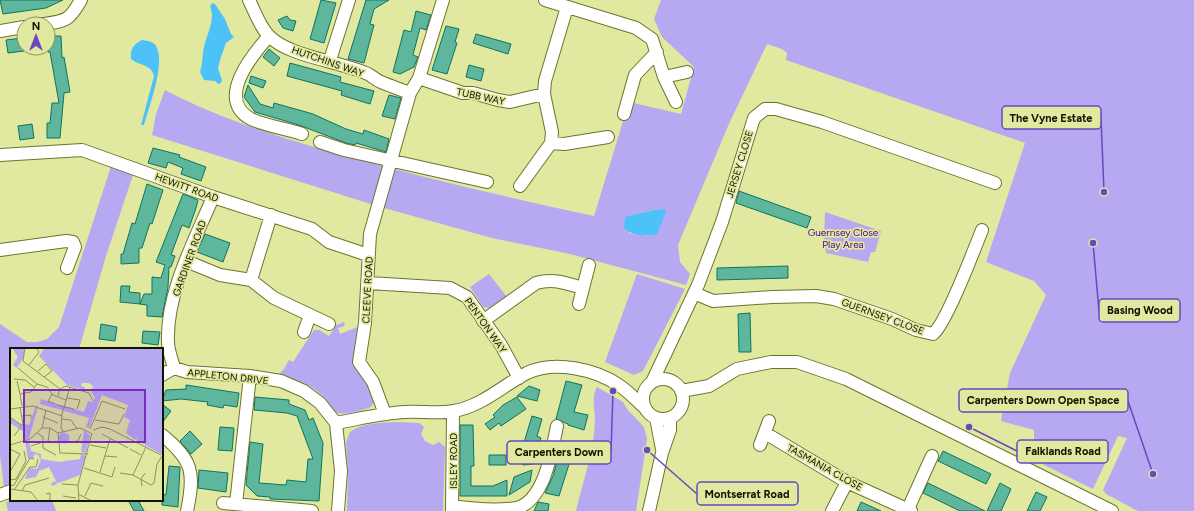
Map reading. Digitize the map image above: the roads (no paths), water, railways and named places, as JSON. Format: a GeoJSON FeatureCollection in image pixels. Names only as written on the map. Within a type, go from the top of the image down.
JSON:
{"type":"FeatureCollection","features":[{"type":"Feature","properties":{"kind":"street"},"geometry":{"type":"LineString","coordinates":[[56,22],[65,21],[74,13],[81,0]]}},
{"type":"Feature","properties":{"kind":"street","name":"HUTCHINS WAY"},"geometry":{"type":"LineString","coordinates":[[250,0],[258,19],[269,36],[282,45],[304,55],[330,60],[368,74],[381,82],[410,93]]}},
{"type":"Feature","properties":{"kind":"street"},"geometry":{"type":"LineString","coordinates":[[330,60],[349,0]]}},
{"type":"Feature","properties":{"kind":"street","name":"CLEEVE ROAD"},"geometry":{"type":"LineString","coordinates":[[385,414],[374,382],[359,362],[366,323],[370,234],[389,160],[410,93],[419,78],[443,0]]}},
{"type":"Feature","properties":{"kind":"street"},"geometry":{"type":"LineString","coordinates":[[545,0],[636,28],[652,39],[664,77],[676,102]]}},
{"type":"Feature","properties":{"kind":"street"},"geometry":{"type":"LineString","coordinates":[[520,186],[551,144],[552,132],[544,94],[545,81],[567,7]]}},
{"type":"Feature","properties":{"kind":"street"},"geometry":{"type":"LineString","coordinates":[[0,31],[16,28]]}},
{"type":"Feature","properties":{"kind":"street"},"geometry":{"type":"LineString","coordinates":[[269,36],[252,55],[243,70],[238,84],[236,104],[239,110],[251,119],[302,134]]}},
{"type":"Feature","properties":{"kind":"street"},"geometry":{"type":"LineString","coordinates":[[624,114],[635,75],[657,52]]}},
{"type":"Feature","properties":{"kind":"street"},"geometry":{"type":"LineString","coordinates":[[664,77],[687,72]]}},
{"type":"Feature","properties":{"kind":"street","name":"TUBB WAY"},"geometry":{"type":"LineString","coordinates":[[419,78],[462,93],[473,93],[510,102],[544,94]]}},
{"type":"Feature","properties":{"kind":"street","name":"JERSEY CLOSE"},"geometry":{"type":"LineString","coordinates":[[648,386],[664,358],[694,293],[722,222],[754,118],[765,109],[776,109],[822,122],[995,183]]}},
{"type":"Feature","properties":{"kind":"street"},"geometry":{"type":"LineString","coordinates":[[551,144],[564,144],[608,137]]}},
{"type":"Feature","properties":{"kind":"street"},"geometry":{"type":"LineString","coordinates":[[320,142],[344,150],[487,182]]}},
{"type":"Feature","properties":{"kind":"street","name":"HEWITT ROAD"},"geometry":{"type":"LineString","coordinates":[[0,155],[82,150],[213,197],[312,229],[329,242],[368,255]]}},
{"type":"Feature","properties":{"kind":"street","name":"GARDINER ROAD"},"geometry":{"type":"LineString","coordinates":[[174,368],[168,342],[170,315],[186,261],[213,197]]}},
{"type":"Feature","properties":{"kind":"street"},"geometry":{"type":"LineString","coordinates":[[251,280],[271,215]]}},
{"type":"Feature","properties":{"kind":"street","name":"GUERNSEY CLOSE"},"geometry":{"type":"LineString","coordinates":[[694,293],[713,301],[816,296],[834,299],[933,334],[938,331],[951,304],[982,230]]}},
{"type":"Feature","properties":{"kind":"street"},"geometry":{"type":"LineString","coordinates":[[0,250],[66,241],[73,242],[75,247],[67,268]]}},
{"type":"Feature","properties":{"kind":"street"},"geometry":{"type":"LineString","coordinates":[[186,261],[220,275],[251,280],[274,298],[329,324]]}},
{"type":"Feature","properties":{"kind":"street"},"geometry":{"type":"LineString","coordinates":[[579,304],[582,288],[590,265]]}},
{"type":"Feature","properties":{"kind":"street"},"geometry":{"type":"LineString","coordinates":[[483,321],[536,283],[546,280],[556,281],[582,288]]}},
{"type":"Feature","properties":{"kind":"street","name":"PENTON WAY"},"geometry":{"type":"LineString","coordinates":[[368,283],[450,288],[467,297],[504,349],[519,378]]}},
{"type":"Feature","properties":{"kind":"street"},"geometry":{"type":"LineString","coordinates":[[304,332],[310,315]]}},
{"type":"Feature","properties":{"kind":"street"},"geometry":{"type":"LineString","coordinates":[[664,358],[671,381],[681,390],[683,397],[682,406]]}},
{"type":"Feature","properties":{"kind":"street"},"geometry":{"type":"LineString","coordinates":[[681,390],[709,386],[738,369],[770,362],[797,362],[846,379],[1112,511]]}},
{"type":"Feature","properties":{"kind":"street"},"geometry":{"type":"LineString","coordinates":[[338,511],[341,471],[336,423],[385,414],[453,411],[476,404],[502,390],[519,378],[538,369],[565,367],[598,375],[626,390],[645,408],[650,415],[656,418],[670,418],[704,386]]}},
{"type":"Feature","properties":{"kind":"street","name":"APPLETON DRIVE"},"geometry":{"type":"LineString","coordinates":[[163,374],[174,368],[187,372],[250,376],[281,381],[304,391],[320,404],[336,423]]}},
{"type":"Feature","properties":{"kind":"street"},"geometry":{"type":"LineString","coordinates":[[236,504],[250,376]]}},
{"type":"Feature","properties":{"kind":"street"},"geometry":{"type":"LineString","coordinates":[[626,390],[648,386],[659,379],[671,381]]}},
{"type":"Feature","properties":{"kind":"street"},"geometry":{"type":"LineString","coordinates":[[645,408],[643,401],[648,386]]}},
{"type":"Feature","properties":{"kind":"street","name":"ISLEY ROAD"},"geometry":{"type":"LineString","coordinates":[[452,509],[453,411]]}},
{"type":"Feature","properties":{"kind":"street"},"geometry":{"type":"LineString","coordinates":[[656,418],[662,453]]}},
{"type":"Feature","properties":{"kind":"street"},"geometry":{"type":"LineString","coordinates":[[649,511],[662,453],[670,430],[670,418]]}},
{"type":"Feature","properties":{"kind":"street"},"geometry":{"type":"LineString","coordinates":[[760,445],[769,421]]}},
{"type":"Feature","properties":{"kind":"street"},"geometry":{"type":"LineString","coordinates":[[452,509],[519,509],[534,498],[542,483],[557,426]]}},
{"type":"Feature","properties":{"kind":"street","name":"TASMANIA CLOSE"},"geometry":{"type":"LineString","coordinates":[[765,433],[847,482],[909,510],[932,456]]}},
{"type":"Feature","properties":{"kind":"street"},"geometry":{"type":"LineString","coordinates":[[163,436],[182,455],[191,468],[191,494],[187,511]]}},
{"type":"Feature","properties":{"kind":"street"},"geometry":{"type":"LineString","coordinates":[[553,445],[570,451]]}},
{"type":"Feature","properties":{"kind":"street"},"geometry":{"type":"LineString","coordinates":[[832,511],[847,482]]}},
{"type":"Feature","properties":{"kind":"street"},"geometry":{"type":"LineString","coordinates":[[0,494],[10,491]]}},
{"type":"Feature","properties":{"kind":"street"},"geometry":{"type":"LineString","coordinates":[[223,503],[312,511]]}},
{"type":"Feature","properties":{"kind":"water"},"geometry":{"type":"Polygon","coordinates":[[[212,3],[215,4],[225,19],[231,34],[234,37],[226,43],[221,57],[218,68],[222,80],[221,83],[218,84],[215,81],[204,80],[200,72],[204,47],[212,17],[210,7],[212,3]]]}},
{"type":"Feature","properties":{"kind":"water"},"geometry":{"type":"Polygon","coordinates":[[[142,40],[155,44],[159,53],[156,85],[144,125],[141,125],[154,76],[153,72],[148,67],[131,59],[134,45],[142,40]]]}},
{"type":"Feature","properties":{"kind":"water"},"geometry":{"type":"Polygon","coordinates":[[[664,209],[666,212],[657,234],[639,235],[631,233],[624,228],[625,218],[628,216],[664,209]]]}},
{"type":"Feature","properties":{"kind":"place","name":"The Vyne Estate"},"geometry":{"type":"Point","coordinates":[1104,192]}},
{"type":"Feature","properties":{"kind":"place","name":"Basing Wood"},"geometry":{"type":"Point","coordinates":[1093,243]}},
{"type":"Feature","properties":{"kind":"place","name":"Carpenters Down"},"geometry":{"type":"Point","coordinates":[613,391]}},
{"type":"Feature","properties":{"kind":"place","name":"Falklands Road"},"geometry":{"type":"Point","coordinates":[969,427]}},
{"type":"Feature","properties":{"kind":"place","name":"Montserrat Road"},"geometry":{"type":"Point","coordinates":[647,450]}},
{"type":"Feature","properties":{"kind":"place","name":"Carpenters Down Open Space"},"geometry":{"type":"Point","coordinates":[1153,474]}},
{"type":"Feature","properties":{"kind":"park label","name":"Guernsey Close Play Area"},"geometry":{"type":"Point","coordinates":[843,238]}}]}
